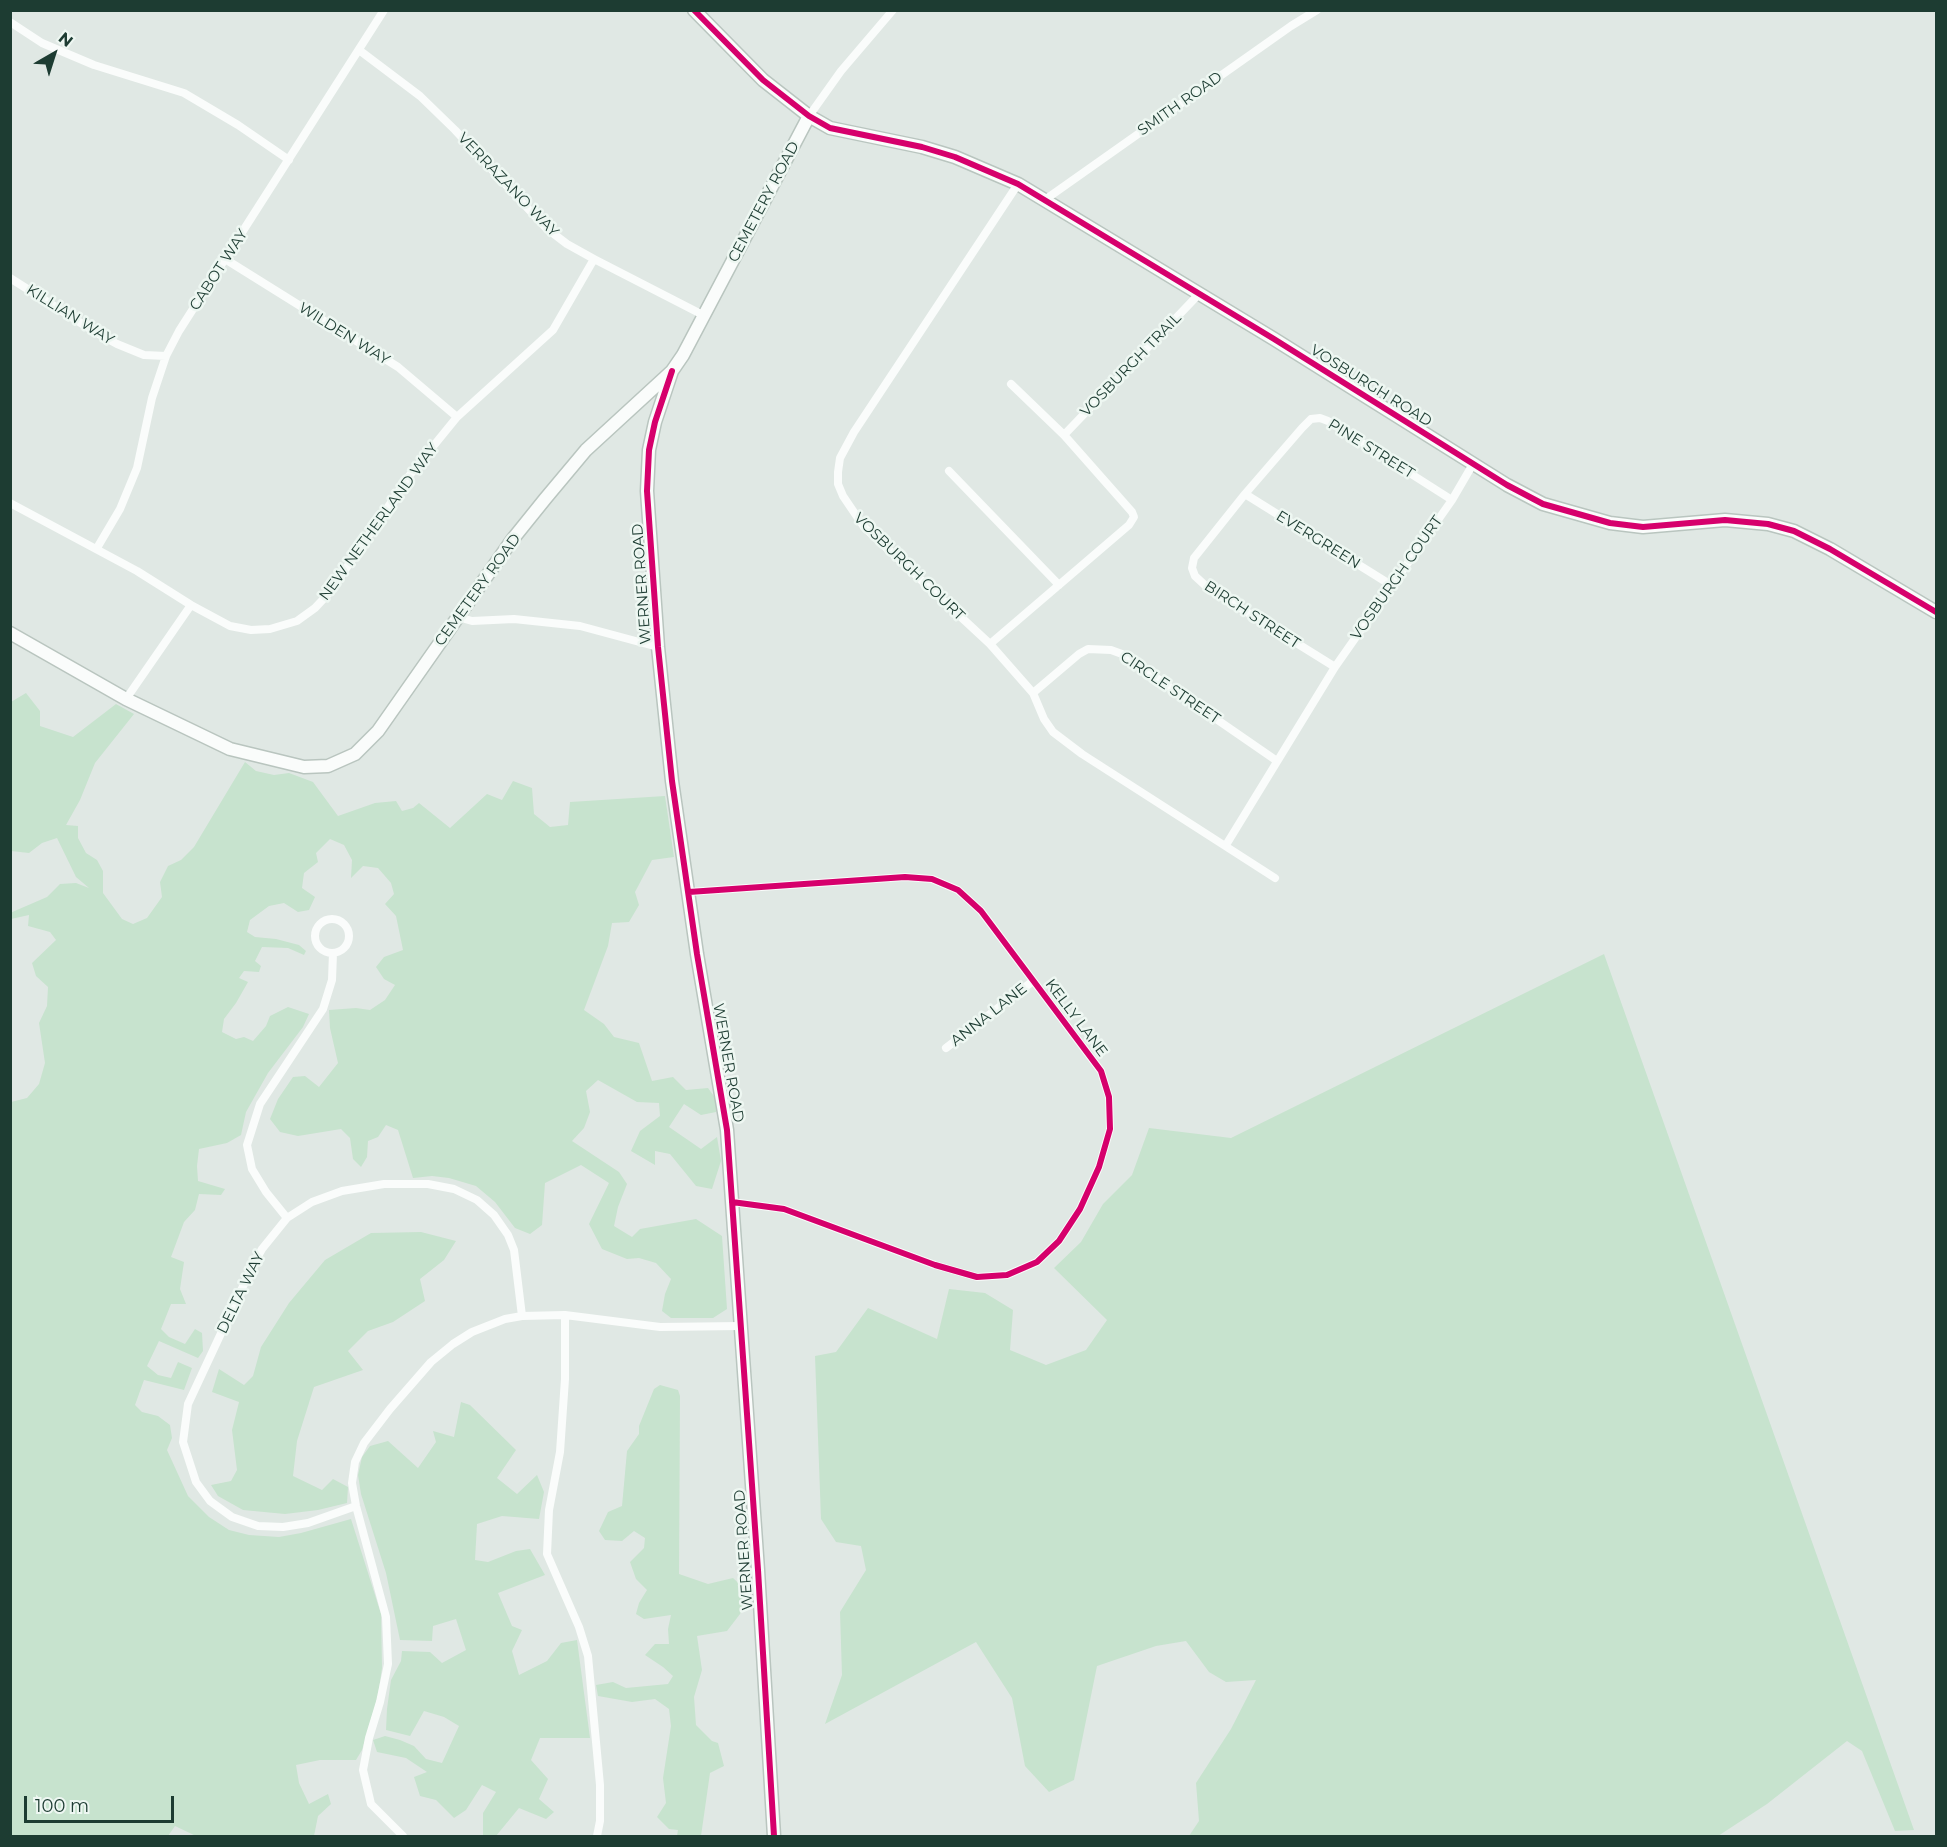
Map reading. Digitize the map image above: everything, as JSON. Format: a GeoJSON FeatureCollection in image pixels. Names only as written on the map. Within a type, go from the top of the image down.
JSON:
{"type":"FeatureCollection","features":[{"type":"Feature","properties":{"kind":"street","name":"CABOT WAY"},"geometry":{"type":"LineString","coordinates":[[97,548],[120,509],[137,468],[152,398],[166,356],[179,331],[384,10]]}},
{"type":"Feature","properties":{"kind":"street","name":"VOSBURGH ROAD"},"geometry":{"type":"LineString","coordinates":[[694,10],[763,80],[808,116],[830,128],[922,147],[955,157],[1018,184],[1274,339],[1473,464],[1544,504],[1610,523],[1643,527],[1725,520],[1768,524],[1794,531],[1830,549],[1936,612]]}},
{"type":"Feature","properties":{"kind":"street"},"geometry":{"type":"LineString","coordinates":[[808,116],[841,71],[893,10]]}},
{"type":"Feature","properties":{"kind":"street","name":"SMITH ROAD"},"geometry":{"type":"LineString","coordinates":[[1046,199],[1272,39],[1317,10]]}},
{"type":"Feature","properties":{"kind":"street"},"geometry":{"type":"LineString","coordinates":[[10,21],[42,43],[94,65],[184,93],[238,125],[289,160]]}},
{"type":"Feature","properties":{"kind":"street","name":"VERRAZANO WAY"},"geometry":{"type":"LineString","coordinates":[[359,50],[420,96],[455,130],[546,228],[567,244],[594,259],[703,315]]}},
{"type":"Feature","properties":{"kind":"street","name":"CEMETERY ROAD"},"geometry":{"type":"LineString","coordinates":[[10,633],[126,699],[230,749],[304,767],[328,766],[355,753],[378,731],[512,540],[586,450],[672,370],[683,355],[808,116]]}},
{"type":"Feature","properties":{"kind":"street","name":"VOSBURGH COURT"},"geometry":{"type":"LineString","coordinates":[[1018,184],[854,432],[840,458],[838,484],[843,496],[864,527],[990,644],[1033,693],[1044,719],[1053,732],[1275,878]]}},
{"type":"Feature","properties":{"kind":"street","name":"WILDEN WAY"},"geometry":{"type":"LineString","coordinates":[[225,259],[398,367],[457,417]]}},
{"type":"Feature","properties":{"kind":"street","name":"NEW NETHERLAND WAY"},"geometry":{"type":"LineString","coordinates":[[10,503],[97,548],[191,605],[231,626],[251,630],[270,629],[297,621],[315,608],[330,592],[409,477],[457,417],[553,330],[594,259]]}},
{"type":"Feature","properties":{"kind":"street","name":"KILLIAN WAY"},"geometry":{"type":"LineString","coordinates":[[10,278],[117,344],[144,355],[166,356]]}},
{"type":"Feature","properties":{"kind":"street","name":"VOSBURGH TRAIL"},"geometry":{"type":"LineString","coordinates":[[1064,435],[1198,294]]}},
{"type":"Feature","properties":{"kind":"street","name":"WERNER ROAD"},"geometry":{"type":"LineString","coordinates":[[672,370],[655,422],[649,450],[648,491],[658,647],[672,781],[688,892],[728,1130],[774,1836]]}},
{"type":"Feature","properties":{"kind":"street"},"geometry":{"type":"LineString","coordinates":[[990,644],[1129,525],[1134,517],[1064,435],[1011,384]]}},
{"type":"Feature","properties":{"kind":"street","name":"PINE STREET"},"geometry":{"type":"LineString","coordinates":[[1245,494],[1302,428],[1311,419],[1320,418],[1452,500]]}},
{"type":"Feature","properties":{"kind":"street","name":"VOSBURGH COURT"},"geometry":{"type":"LineString","coordinates":[[1226,845],[1335,668],[1452,500],[1473,464]]}},
{"type":"Feature","properties":{"kind":"street"},"geometry":{"type":"LineString","coordinates":[[949,471],[1059,585]]}},
{"type":"Feature","properties":{"kind":"street","name":"EVERGREEN"},"geometry":{"type":"LineString","coordinates":[[1245,494],[1391,585]]}},
{"type":"Feature","properties":{"kind":"street","name":"BIRCH STREET"},"geometry":{"type":"LineString","coordinates":[[1245,494],[1194,558],[1192,568],[1195,576],[1216,593],[1335,668]]}},
{"type":"Feature","properties":{"kind":"street"},"geometry":{"type":"LineString","coordinates":[[126,699],[191,605]]}},
{"type":"Feature","properties":{"kind":"street"},"geometry":{"type":"LineString","coordinates":[[458,617],[472,621],[524,620],[580,626],[658,647]]}},
{"type":"Feature","properties":{"kind":"street","name":"CIRCLE STREET"},"geometry":{"type":"LineString","coordinates":[[1033,693],[1072,659],[1088,649],[1111,650],[1122,654],[1277,761]]}},
{"type":"Feature","properties":{"kind":"street","name":"KELLY LANE"},"geometry":{"type":"LineString","coordinates":[[688,892],[905,876],[932,879],[958,890],[981,911],[1101,1071],[1109,1096],[1110,1129],[1099,1167],[1080,1209],[1059,1241],[1037,1262],[1007,1275],[976,1277],[784,1209],[732,1202]]}},
{"type":"Feature","properties":{"kind":"street"},"geometry":{"type":"LineString","coordinates":[[330,919],[344,924],[349,937],[342,950],[333,953],[327,953],[319,947],[315,938],[315,932],[320,924],[330,919]]}},
{"type":"Feature","properties":{"kind":"street"},"geometry":{"type":"LineString","coordinates":[[287,1218],[266,1192],[252,1169],[247,1145],[260,1104],[323,1009],[332,980],[333,953]]}},
{"type":"Feature","properties":{"kind":"street","name":"ANNA LANE"},"geometry":{"type":"LineString","coordinates":[[946,1048],[1032,981]]}},
{"type":"Feature","properties":{"kind":"street","name":"DELTA WAY"},"geometry":{"type":"LineString","coordinates":[[356,1506],[308,1523],[283,1527],[258,1526],[232,1517],[210,1501],[196,1482],[183,1442],[188,1404],[222,1330],[262,1249],[287,1218],[312,1202],[342,1191],[384,1184],[428,1184],[454,1189],[477,1200],[494,1215],[508,1235],[514,1250],[522,1316]]}},
{"type":"Feature","properties":{"kind":"street"},"geometry":{"type":"LineString","coordinates":[[403,1836],[371,1804],[363,1770],[388,1664],[386,1617],[352,1483],[355,1462],[364,1443],[431,1362],[472,1332],[505,1319],[522,1316],[565,1316],[660,1328],[740,1326]]}},
{"type":"Feature","properties":{"kind":"street"},"geometry":{"type":"LineString","coordinates":[[565,1316],[565,1379],[560,1452],[549,1510],[547,1554],[579,1627],[588,1656],[600,1785],[600,1821],[597,1836]]}},
{"type":"Feature","properties":{"kind":"green space"},"geometry":{"type":"Polygon","coordinates":[[[26,693],[40,711],[40,726],[73,737],[116,704],[134,714],[95,763],[80,800],[66,825],[78,826],[78,838],[86,853],[97,860],[103,871],[103,893],[122,919],[133,924],[147,918],[162,897],[160,882],[168,866],[181,860],[194,847],[245,762],[256,771],[274,775],[289,773],[313,782],[338,816],[375,803],[396,801],[402,811],[413,808],[419,803],[450,828],[487,794],[502,800],[513,781],[532,788],[534,814],[550,827],[568,825],[570,802],[665,796],[674,857],[652,860],[635,892],[639,905],[629,922],[612,923],[608,946],[584,1010],[604,1024],[614,1037],[639,1043],[652,1081],[673,1077],[686,1090],[708,1088],[716,1099],[716,1112],[701,1115],[684,1104],[669,1127],[701,1149],[717,1137],[721,1161],[712,1189],[696,1186],[670,1154],[655,1151],[655,1165],[631,1151],[640,1131],[660,1116],[659,1103],[637,1102],[598,1080],[586,1091],[590,1112],[584,1128],[572,1141],[619,1172],[627,1184],[614,1226],[632,1237],[640,1229],[696,1219],[722,1236],[727,1309],[713,1318],[671,1318],[662,1311],[671,1279],[656,1263],[639,1258],[627,1259],[602,1249],[589,1224],[609,1183],[581,1165],[545,1183],[542,1225],[530,1234],[515,1228],[495,1202],[476,1186],[449,1178],[432,1176],[413,1178],[398,1130],[386,1125],[378,1137],[368,1141],[367,1157],[361,1167],[353,1159],[350,1138],[341,1129],[298,1136],[280,1132],[270,1119],[278,1099],[293,1077],[305,1076],[319,1087],[338,1063],[330,1028],[329,1010],[356,1008],[370,1010],[385,1000],[395,985],[384,979],[376,967],[384,957],[403,950],[396,916],[385,904],[394,894],[391,883],[378,868],[363,866],[351,878],[352,860],[344,845],[330,839],[316,853],[318,862],[304,873],[302,888],[315,897],[309,910],[298,912],[284,903],[269,906],[250,920],[247,932],[255,937],[299,945],[306,951],[304,955],[288,948],[262,947],[255,961],[261,966],[259,972],[244,971],[239,978],[248,982],[224,1019],[222,1032],[236,1039],[244,1037],[253,1041],[266,1026],[270,1016],[288,1007],[309,1014],[303,1027],[268,1073],[246,1112],[241,1135],[227,1143],[199,1149],[198,1181],[225,1189],[221,1195],[199,1194],[195,1210],[184,1222],[171,1257],[184,1262],[180,1289],[186,1304],[171,1304],[161,1329],[169,1337],[185,1344],[195,1329],[202,1333],[203,1351],[198,1358],[159,1341],[147,1366],[158,1375],[171,1378],[178,1362],[192,1368],[184,1390],[144,1380],[135,1405],[142,1412],[158,1416],[170,1425],[172,1438],[167,1450],[188,1496],[209,1517],[229,1530],[249,1535],[279,1537],[351,1519],[381,1614],[382,1668],[378,1696],[362,1750],[356,1760],[320,1760],[296,1765],[299,1783],[309,1804],[328,1794],[331,1804],[318,1816],[314,1836],[196,1836],[175,1826],[168,1836],[11,1836],[11,1102],[27,1098],[39,1084],[45,1063],[39,1023],[47,1006],[48,987],[36,976],[32,963],[56,940],[50,932],[28,926],[29,915],[11,919],[10,913],[47,897],[60,884],[76,883],[89,888],[76,877],[57,838],[42,843],[29,853],[11,851],[11,702],[26,693]]]}},
{"type":"Feature","properties":{"kind":"green space"},"geometry":{"type":"Polygon","coordinates":[[[1604,954],[1914,1830],[1895,1831],[1862,1751],[1847,1741],[1767,1804],[1718,1836],[1189,1836],[1199,1821],[1196,1783],[1231,1729],[1256,1680],[1226,1682],[1209,1672],[1186,1641],[1156,1646],[1097,1666],[1074,1780],[1049,1792],[1025,1766],[1012,1698],[976,1642],[825,1724],[842,1675],[840,1612],[866,1570],[861,1546],[836,1542],[821,1519],[815,1356],[836,1352],[868,1308],[937,1339],[949,1289],[985,1293],[1013,1310],[1010,1350],[1046,1365],[1086,1350],[1107,1320],[1054,1268],[1081,1242],[1103,1204],[1132,1175],[1149,1128],[1231,1138],[1604,954]]]}},
{"type":"Feature","properties":{"kind":"green space"},"geometry":{"type":"Polygon","coordinates":[[[421,1232],[456,1241],[444,1260],[420,1279],[425,1301],[393,1322],[368,1331],[348,1351],[363,1370],[314,1387],[297,1441],[293,1476],[322,1490],[333,1479],[348,1487],[347,1503],[318,1510],[285,1514],[243,1510],[218,1496],[211,1485],[231,1481],[237,1470],[232,1430],[239,1402],[212,1392],[219,1369],[244,1385],[253,1376],[261,1347],[289,1303],[325,1260],[371,1233],[421,1232]]]}},
{"type":"Feature","properties":{"kind":"green space"},"geometry":{"type":"Polygon","coordinates":[[[660,1385],[678,1390],[680,1396],[679,1574],[708,1584],[733,1578],[749,1593],[740,1614],[727,1631],[697,1636],[702,1670],[694,1697],[696,1725],[712,1741],[718,1743],[724,1766],[710,1773],[701,1836],[677,1836],[678,1830],[669,1829],[657,1817],[666,1803],[663,1778],[671,1726],[669,1709],[655,1699],[632,1702],[598,1696],[596,1685],[613,1682],[626,1688],[668,1684],[673,1676],[645,1655],[655,1644],[669,1644],[668,1629],[671,1615],[644,1619],[636,1614],[639,1603],[647,1590],[636,1579],[630,1562],[644,1548],[645,1538],[634,1531],[622,1541],[605,1540],[599,1531],[608,1512],[622,1506],[627,1451],[639,1434],[639,1426],[654,1389],[660,1385]]]}},
{"type":"Feature","properties":{"kind":"green space"},"geometry":{"type":"Polygon","coordinates":[[[461,1402],[470,1405],[516,1450],[497,1478],[517,1494],[537,1475],[544,1492],[539,1519],[502,1516],[477,1524],[475,1560],[488,1562],[516,1551],[530,1549],[545,1575],[498,1593],[512,1626],[522,1630],[512,1651],[519,1675],[547,1661],[561,1643],[577,1640],[590,1738],[540,1738],[531,1760],[548,1779],[539,1799],[554,1812],[546,1819],[519,1808],[496,1836],[483,1836],[483,1813],[496,1792],[482,1785],[466,1810],[454,1818],[436,1800],[420,1796],[414,1777],[427,1772],[406,1758],[377,1752],[373,1740],[385,1736],[400,1740],[414,1746],[426,1759],[442,1763],[459,1726],[444,1717],[424,1711],[410,1736],[386,1730],[391,1680],[401,1661],[402,1651],[430,1652],[442,1663],[466,1650],[456,1619],[433,1626],[432,1641],[400,1640],[386,1573],[361,1494],[358,1475],[362,1457],[370,1446],[388,1441],[418,1468],[436,1442],[433,1431],[454,1437],[461,1402]]]}},
{"type":"Feature","properties":{"kind":"cycle path"},"geometry":{"type":"LineString","coordinates":[[694,10],[763,80],[809,116],[830,128],[922,147],[955,157],[1018,184],[1274,339],[1507,485],[1543,504],[1610,523],[1643,527],[1725,520],[1768,524],[1794,531],[1830,549],[1936,612]]}},
{"type":"Feature","properties":{"kind":"cycle path"},"geometry":{"type":"LineString","coordinates":[[672,371],[655,422],[649,450],[647,491],[658,647],[672,781],[697,954],[727,1130],[774,1836]]}},
{"type":"Feature","properties":{"kind":"cycle path"},"geometry":{"type":"LineString","coordinates":[[689,892],[905,877],[932,879],[958,890],[981,911],[1101,1071],[1109,1097],[1110,1129],[1099,1167],[1080,1209],[1059,1241],[1037,1262],[1007,1275],[977,1277],[935,1265],[784,1209],[732,1202]]}}]}
